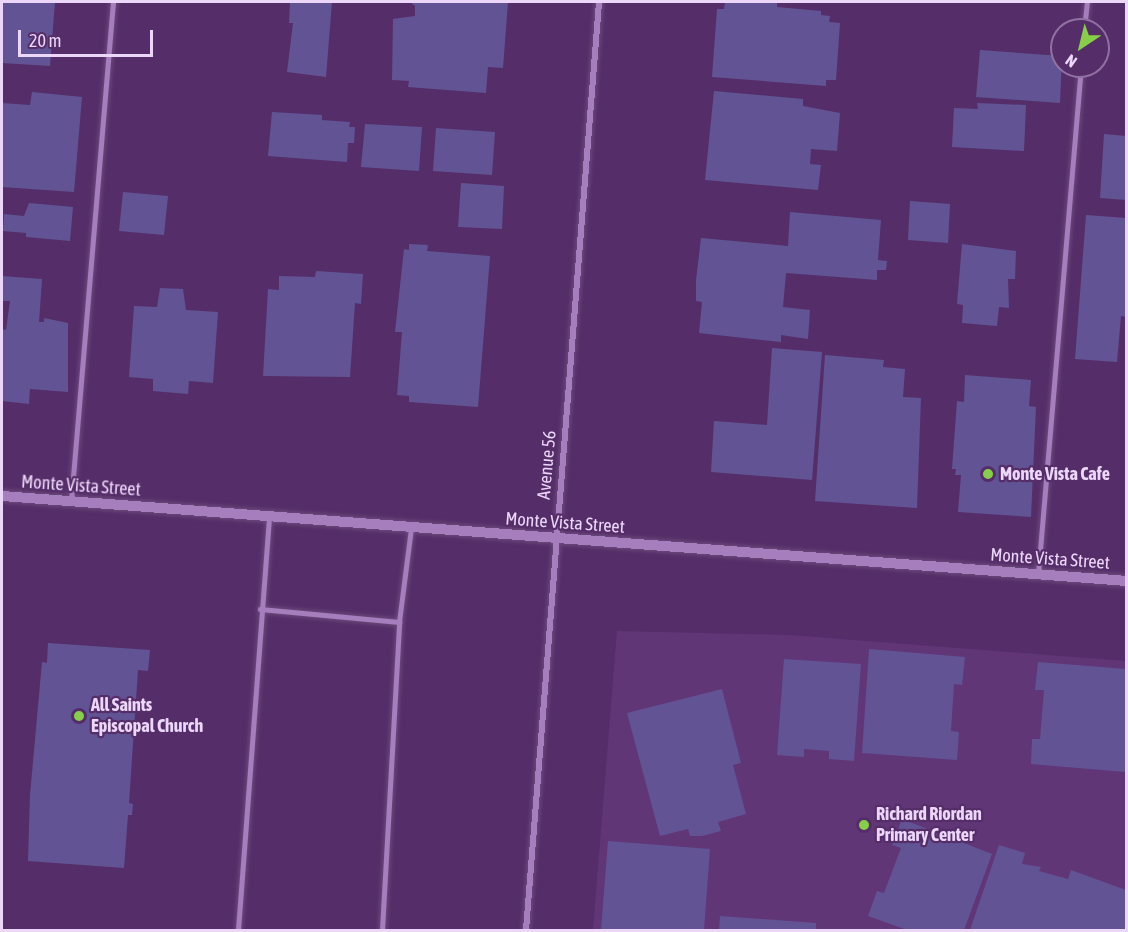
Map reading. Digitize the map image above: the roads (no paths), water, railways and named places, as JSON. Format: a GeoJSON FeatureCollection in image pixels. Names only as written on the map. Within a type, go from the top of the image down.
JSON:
{"type":"FeatureCollection","features":[{"type":"Feature","properties":{"kind":"street","name":"Avenue 56"},"geometry":{"type":"LineString","coordinates":[[526,930],[599,2]]}},
{"type":"Feature","properties":{"kind":"street","name":"Monte Vista Street"},"geometry":{"type":"LineString","coordinates":[[2,496],[1126,581]]}},
{"type":"Feature","properties":{"kind":"lane"},"geometry":{"type":"LineString","coordinates":[[71,502],[114,2]]}},
{"type":"Feature","properties":{"kind":"lane"},"geometry":{"type":"LineString","coordinates":[[1085,18],[1087,2]]}},
{"type":"Feature","properties":{"kind":"lane"},"geometry":{"type":"LineString","coordinates":[[1038,574],[1080,78]]}},
{"type":"Feature","properties":{"kind":"lane"},"geometry":{"type":"LineString","coordinates":[[238,930],[260,609],[269,516]]}},
{"type":"Feature","properties":{"kind":"lane"},"geometry":{"type":"LineString","coordinates":[[382,930],[399,622],[411,528]]}},
{"type":"Feature","properties":{"kind":"lane"},"geometry":{"type":"LineString","coordinates":[[260,609],[399,622]]}},
{"type":"Feature","properties":{"kind":"place","name":"Monte Vista Cafe"},"geometry":{"type":"Point","coordinates":[988,474]}},
{"type":"Feature","properties":{"kind":"place","name":"All Saints Episcopal Church"},"geometry":{"type":"Point","coordinates":[79,716]}},
{"type":"Feature","properties":{"kind":"place","name":"Richard Riordan Primary Center"},"geometry":{"type":"Point","coordinates":[864,825]}}]}
